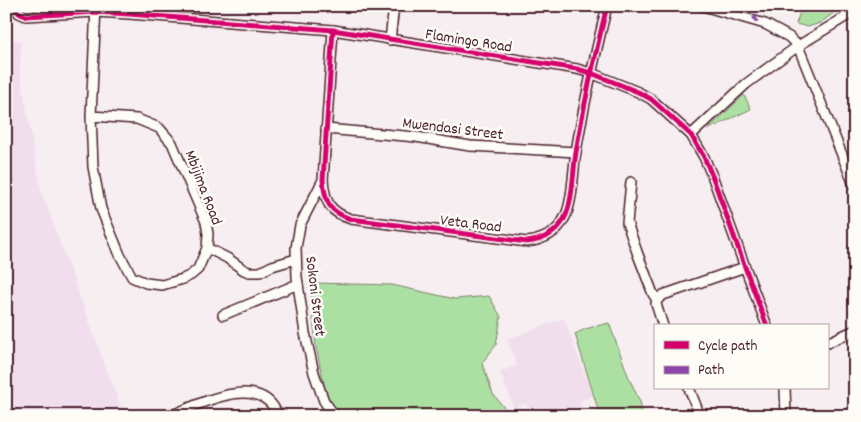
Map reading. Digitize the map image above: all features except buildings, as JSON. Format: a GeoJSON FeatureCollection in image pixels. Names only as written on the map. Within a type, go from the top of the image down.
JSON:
{"type":"FeatureCollection","features":[{"type":"Feature","properties":{"kind":"street"},"geometry":{"type":"LineString","coordinates":[[390,40],[394,6]]}},
{"type":"Feature","properties":{"kind":"street","name":"Veta Road"},"geometry":{"type":"LineString","coordinates":[[333,30],[323,180],[330,207],[342,216],[351,219],[527,242],[537,241],[557,230],[565,218],[569,207],[576,152],[590,73],[607,6]]}},
{"type":"Feature","properties":{"kind":"street"},"geometry":{"type":"LineString","coordinates":[[703,6],[765,24],[789,37],[798,46],[855,187]]}},
{"type":"Feature","properties":{"kind":"street","name":"Flamingo Road"},"geometry":{"type":"LineString","coordinates":[[17,10],[26,16],[96,9],[333,30],[577,69],[638,92],[650,99],[691,135],[704,157],[766,324]]}},
{"type":"Feature","properties":{"kind":"street","name":"Mbijima Road"},"geometry":{"type":"LineString","coordinates":[[91,116],[137,119],[159,128],[172,143],[206,222],[208,234],[207,248],[198,269],[190,275],[162,285],[146,283],[132,276],[120,255],[101,209],[93,166],[91,116],[96,9]]}},
{"type":"Feature","properties":{"kind":"street"},"geometry":{"type":"LineString","coordinates":[[691,135],[746,84],[798,46],[855,11]]}},
{"type":"Feature","properties":{"kind":"street","name":"Mwendasi Street"},"geometry":{"type":"LineString","coordinates":[[326,129],[416,137],[470,146],[576,152]]}},
{"type":"Feature","properties":{"kind":"street","name":"Sokoni Street"},"geometry":{"type":"LineString","coordinates":[[323,180],[300,225],[296,259],[305,333],[314,372],[324,401],[335,416]]}},
{"type":"Feature","properties":{"kind":"street"},"geometry":{"type":"LineString","coordinates":[[631,182],[627,223],[653,294],[657,300]]}},
{"type":"Feature","properties":{"kind":"street"},"geometry":{"type":"LineString","coordinates":[[207,248],[227,258],[244,270],[254,273],[296,259]]}},
{"type":"Feature","properties":{"kind":"street"},"geometry":{"type":"LineString","coordinates":[[662,324],[656,304],[663,294],[745,267]]}},
{"type":"Feature","properties":{"kind":"street"},"geometry":{"type":"LineString","coordinates":[[223,316],[298,284]]}},
{"type":"Feature","properties":{"kind":"street"},"geometry":{"type":"LineString","coordinates":[[828,343],[855,330]]}},
{"type":"Feature","properties":{"kind":"street"},"geometry":{"type":"LineString","coordinates":[[689,390],[700,416]]}},
{"type":"Feature","properties":{"kind":"street"},"geometry":{"type":"LineString","coordinates":[[785,390],[786,416]]}},
{"type":"Feature","properties":{"kind":"street"},"geometry":{"type":"LineString","coordinates":[[170,416],[221,396],[251,392],[267,400],[277,411],[278,416]]}},
{"type":"Feature","properties":{"kind":"shaded area"},"geometry":{"type":"Polygon","coordinates":[[[6,39],[21,41],[20,72],[41,191],[124,416],[6,416],[6,39]]]}},
{"type":"Feature","properties":{"kind":"shaded area"},"geometry":{"type":"Polygon","coordinates":[[[564,318],[593,396],[580,401],[585,416],[531,416],[526,403],[514,408],[500,372],[517,365],[507,339],[564,318]]]}},
{"type":"Feature","properties":{"kind":"green space"},"geometry":{"type":"Polygon","coordinates":[[[802,6],[843,6],[820,23],[808,27],[796,24],[802,6]]]}},
{"type":"Feature","properties":{"kind":"green space"},"geometry":{"type":"Polygon","coordinates":[[[744,95],[751,109],[707,130],[744,95]]]}},
{"type":"Feature","properties":{"kind":"green space"},"geometry":{"type":"Polygon","coordinates":[[[314,283],[392,285],[455,299],[489,296],[501,317],[496,345],[482,363],[493,394],[511,416],[333,416],[328,403],[316,347],[311,298],[314,283]]]}},
{"type":"Feature","properties":{"kind":"green space"},"geometry":{"type":"Polygon","coordinates":[[[609,323],[640,402],[643,416],[600,416],[575,334],[585,329],[609,323]]]}},
{"type":"Feature","properties":{"kind":"marked path"},"geometry":{"type":"LineString","coordinates":[[748,6],[757,22]]}},
{"type":"Feature","properties":{"kind":"cycle path"},"geometry":{"type":"LineString","coordinates":[[14,6],[19,13],[26,16],[96,12],[333,30],[577,69],[638,92],[651,99],[691,135],[704,157],[766,324]]}},
{"type":"Feature","properties":{"kind":"cycle path"},"geometry":{"type":"LineString","coordinates":[[333,30],[323,180],[327,200],[333,209],[351,219],[527,242],[544,238],[553,232],[561,224],[567,213],[583,115],[607,6]]}}]}
